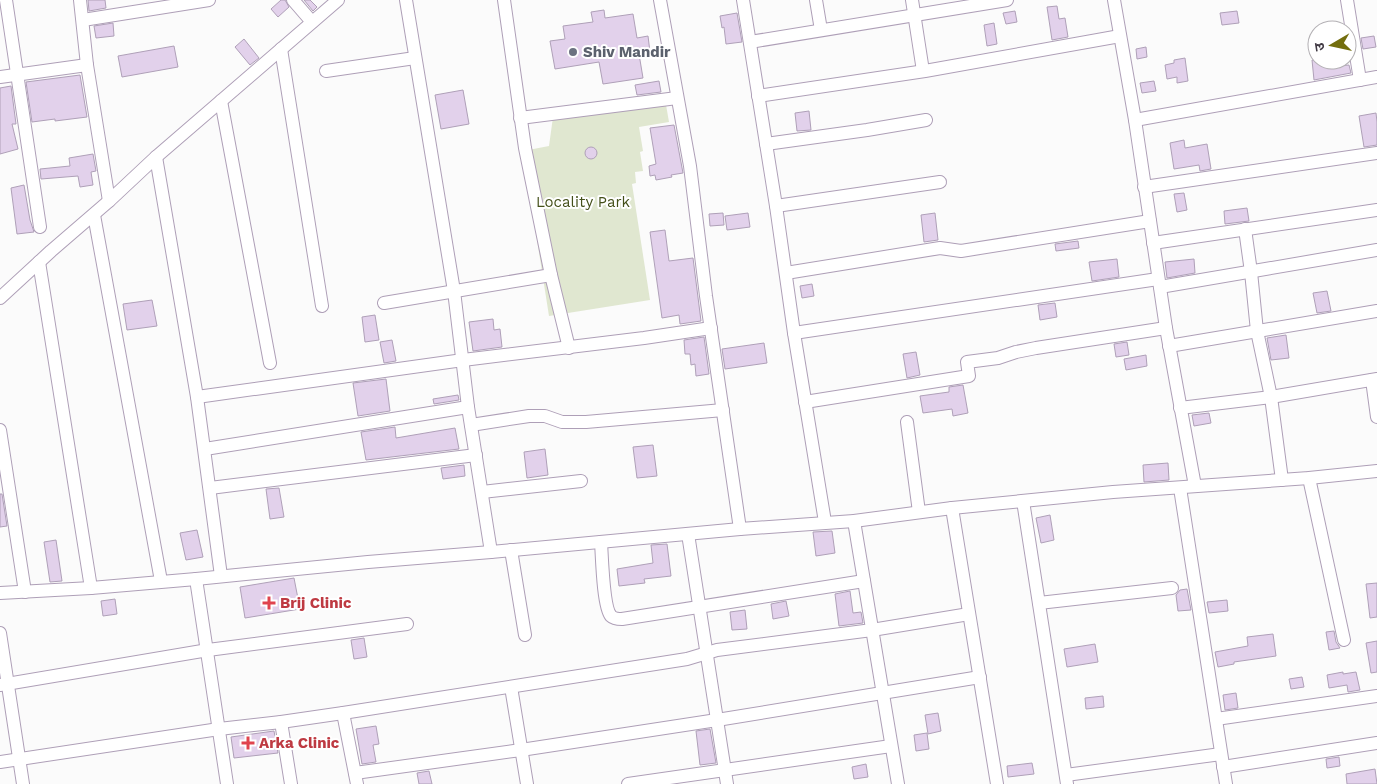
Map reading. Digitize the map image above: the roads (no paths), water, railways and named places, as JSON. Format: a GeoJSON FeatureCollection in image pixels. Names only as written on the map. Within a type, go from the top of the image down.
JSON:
{"type":"FeatureCollection","features":[{"type":"Feature","properties":{"kind":"street"},"geometry":{"type":"LineString","coordinates":[[6,0],[40,227]]}},
{"type":"Feature","properties":{"kind":"street"},"geometry":{"type":"LineString","coordinates":[[80,0],[109,201]]}},
{"type":"Feature","properties":{"kind":"street"},"geometry":{"type":"LineString","coordinates":[[83,20],[209,0]]}},
{"type":"Feature","properties":{"kind":"street"},"geometry":{"type":"LineString","coordinates":[[293,0],[312,22]]}},
{"type":"Feature","properties":{"kind":"street"},"geometry":{"type":"LineString","coordinates":[[0,298],[156,157],[338,0]]}},
{"type":"Feature","properties":{"kind":"street"},"geometry":{"type":"LineString","coordinates":[[406,0],[454,291],[468,407],[492,552]]}},
{"type":"Feature","properties":{"kind":"street"},"geometry":{"type":"LineString","coordinates":[[504,0],[529,171],[569,348]]}},
{"type":"Feature","properties":{"kind":"street"},"geometry":{"type":"LineString","coordinates":[[660,0],[690,166],[740,528]]}},
{"type":"Feature","properties":{"kind":"street"},"geometry":{"type":"LineString","coordinates":[[743,0],[825,522]]}},
{"type":"Feature","properties":{"kind":"street"},"geometry":{"type":"LineString","coordinates":[[816,0],[821,30]]}},
{"type":"Feature","properties":{"kind":"street"},"geometry":{"type":"LineString","coordinates":[[912,0],[923,71]]}},
{"type":"Feature","properties":{"kind":"street"},"geometry":{"type":"LineString","coordinates":[[750,42],[1007,0]]}},
{"type":"Feature","properties":{"kind":"street"},"geometry":{"type":"LineString","coordinates":[[1114,0],[1135,120],[1166,328],[1195,486]]}},
{"type":"Feature","properties":{"kind":"street"},"geometry":{"type":"LineString","coordinates":[[1347,0],[1360,80]]}},
{"type":"Feature","properties":{"kind":"street"},"geometry":{"type":"LineString","coordinates":[[758,96],[923,71],[1120,36]]}},
{"type":"Feature","properties":{"kind":"street"},"geometry":{"type":"LineString","coordinates":[[281,49],[322,306]]}},
{"type":"Feature","properties":{"kind":"street"},"geometry":{"type":"LineString","coordinates":[[326,71],[415,58]]}},
{"type":"Feature","properties":{"kind":"street"},"geometry":{"type":"LineString","coordinates":[[0,77],[88,65]]}},
{"type":"Feature","properties":{"kind":"street"},"geometry":{"type":"LineString","coordinates":[[1135,120],[1377,77]]}},
{"type":"Feature","properties":{"kind":"street"},"geometry":{"type":"LineString","coordinates":[[520,118],[677,98]]}},
{"type":"Feature","properties":{"kind":"street"},"geometry":{"type":"LineString","coordinates":[[221,101],[270,364]]}},
{"type":"Feature","properties":{"kind":"street"},"geometry":{"type":"LineString","coordinates":[[766,144],[926,120]]}},
{"type":"Feature","properties":{"kind":"street"},"geometry":{"type":"LineString","coordinates":[[1144,187],[1377,153]]}},
{"type":"Feature","properties":{"kind":"street"},"geometry":{"type":"LineString","coordinates":[[156,157],[197,397],[221,576]]}},
{"type":"Feature","properties":{"kind":"street"},"geometry":{"type":"LineString","coordinates":[[776,206],[940,182]]}},
{"type":"Feature","properties":{"kind":"street"},"geometry":{"type":"LineString","coordinates":[[1153,243],[1377,210]]}},
{"type":"Feature","properties":{"kind":"street"},"geometry":{"type":"LineString","coordinates":[[94,215],[161,581]]}},
{"type":"Feature","properties":{"kind":"street"},"geometry":{"type":"LineString","coordinates":[[786,273],[940,248],[961,251],[1150,221]]}},
{"type":"Feature","properties":{"kind":"street"},"geometry":{"type":"LineString","coordinates":[[1245,229],[1257,331],[1271,396],[1282,480]]}},
{"type":"Feature","properties":{"kind":"street"},"geometry":{"type":"LineString","coordinates":[[794,333],[1251,272],[1377,250]]}},
{"type":"Feature","properties":{"kind":"street"},"geometry":{"type":"LineString","coordinates":[[39,262],[91,588]]}},
{"type":"Feature","properties":{"kind":"street"},"geometry":{"type":"LineString","coordinates":[[384,303],[551,275]]}},
{"type":"Feature","properties":{"kind":"street"},"geometry":{"type":"LineString","coordinates":[[1169,346],[1377,311]]}},
{"type":"Feature","properties":{"kind":"street"},"geometry":{"type":"LineString","coordinates":[[197,397],[711,328]]}},
{"type":"Feature","properties":{"kind":"street"},"geometry":{"type":"LineString","coordinates":[[805,402],[969,376],[967,362],[998,358],[1036,348],[1166,328]]}},
{"type":"Feature","properties":{"kind":"street"},"geometry":{"type":"LineString","coordinates":[[1180,408],[1375,380],[1377,417]]}},
{"type":"Feature","properties":{"kind":"street"},"geometry":{"type":"LineString","coordinates":[[205,449],[468,407]]}},
{"type":"Feature","properties":{"kind":"street"},"geometry":{"type":"LineString","coordinates":[[471,425],[530,416],[545,416],[562,422],[586,422],[723,410]]}},
{"type":"Feature","properties":{"kind":"street"},"geometry":{"type":"LineString","coordinates":[[907,422],[919,512]]}},
{"type":"Feature","properties":{"kind":"street"},"geometry":{"type":"LineString","coordinates":[[0,430],[25,592]]}},
{"type":"Feature","properties":{"kind":"street"},"geometry":{"type":"LineString","coordinates":[[210,488],[476,456]]}},
{"type":"Feature","properties":{"kind":"street"},"geometry":{"type":"LineString","coordinates":[[0,594],[196,579],[740,528],[854,521],[952,508],[1114,492],[1376,475]]}},
{"type":"Feature","properties":{"kind":"street"},"geometry":{"type":"LineString","coordinates":[[1309,478],[1344,640]]}},
{"type":"Feature","properties":{"kind":"street"},"geometry":{"type":"LineString","coordinates":[[482,492],[581,481]]}},
{"type":"Feature","properties":{"kind":"street"},"geometry":{"type":"LineString","coordinates":[[1180,488],[1226,784]]}},
{"type":"Feature","properties":{"kind":"street"},"geometry":{"type":"LineString","coordinates":[[1023,501],[1066,779],[1222,754]]}},
{"type":"Feature","properties":{"kind":"street"},"geometry":{"type":"LineString","coordinates":[[952,508],[997,784]]}},
{"type":"Feature","properties":{"kind":"street"},"geometry":{"type":"LineString","coordinates":[[854,521],[898,784]]}},
{"type":"Feature","properties":{"kind":"street"},"geometry":{"type":"LineString","coordinates":[[688,534],[727,784]]}},
{"type":"Feature","properties":{"kind":"street"},"geometry":{"type":"LineString","coordinates":[[601,542],[606,602],[610,615],[615,619],[700,608],[864,581]]}},
{"type":"Feature","properties":{"kind":"street"},"geometry":{"type":"LineString","coordinates":[[511,550],[525,635]]}},
{"type":"Feature","properties":{"kind":"street"},"geometry":{"type":"LineString","coordinates":[[196,579],[228,784]]}},
{"type":"Feature","properties":{"kind":"street"},"geometry":{"type":"LineString","coordinates":[[1039,603],[1172,588]]}},
{"type":"Feature","properties":{"kind":"street"},"geometry":{"type":"LineString","coordinates":[[0,762],[218,729],[343,713],[687,659],[717,650],[872,630],[969,614]]}},
{"type":"Feature","properties":{"kind":"street"},"geometry":{"type":"LineString","coordinates":[[4,684],[208,650],[407,624]]}},
{"type":"Feature","properties":{"kind":"street"},"geometry":{"type":"LineString","coordinates":[[0,634],[4,684],[23,784]]}},
{"type":"Feature","properties":{"kind":"street"},"geometry":{"type":"LineString","coordinates":[[343,713],[356,779],[521,750],[717,720],[980,676]]}},
{"type":"Feature","properties":{"kind":"street"},"geometry":{"type":"LineString","coordinates":[[511,687],[527,784]]}},
{"type":"Feature","properties":{"kind":"street"},"geometry":{"type":"LineString","coordinates":[[1216,719],[1377,696]]}},
{"type":"Feature","properties":{"kind":"street"},"geometry":{"type":"LineString","coordinates":[[281,722],[291,784]]}},
{"type":"Feature","properties":{"kind":"street"},"geometry":{"type":"LineString","coordinates":[[1223,767],[1377,742]]}},
{"type":"Feature","properties":{"kind":"street"},"geometry":{"type":"LineString","coordinates":[[628,784],[891,746]]}},
{"type":"Feature","properties":{"kind":"place","name":"Shiv Mandir"},"geometry":{"type":"Point","coordinates":[573,52]}},
{"type":"Feature","properties":{"kind":"place","name":"Brij Clinic"},"geometry":{"type":"Point","coordinates":[269,603]}},
{"type":"Feature","properties":{"kind":"place","name":"Arka Clinic"},"geometry":{"type":"Point","coordinates":[248,743]}},
{"type":"Feature","properties":{"kind":"park label","name":"Locality Park"},"geometry":{"type":"Point","coordinates":[583,202]}}]}
